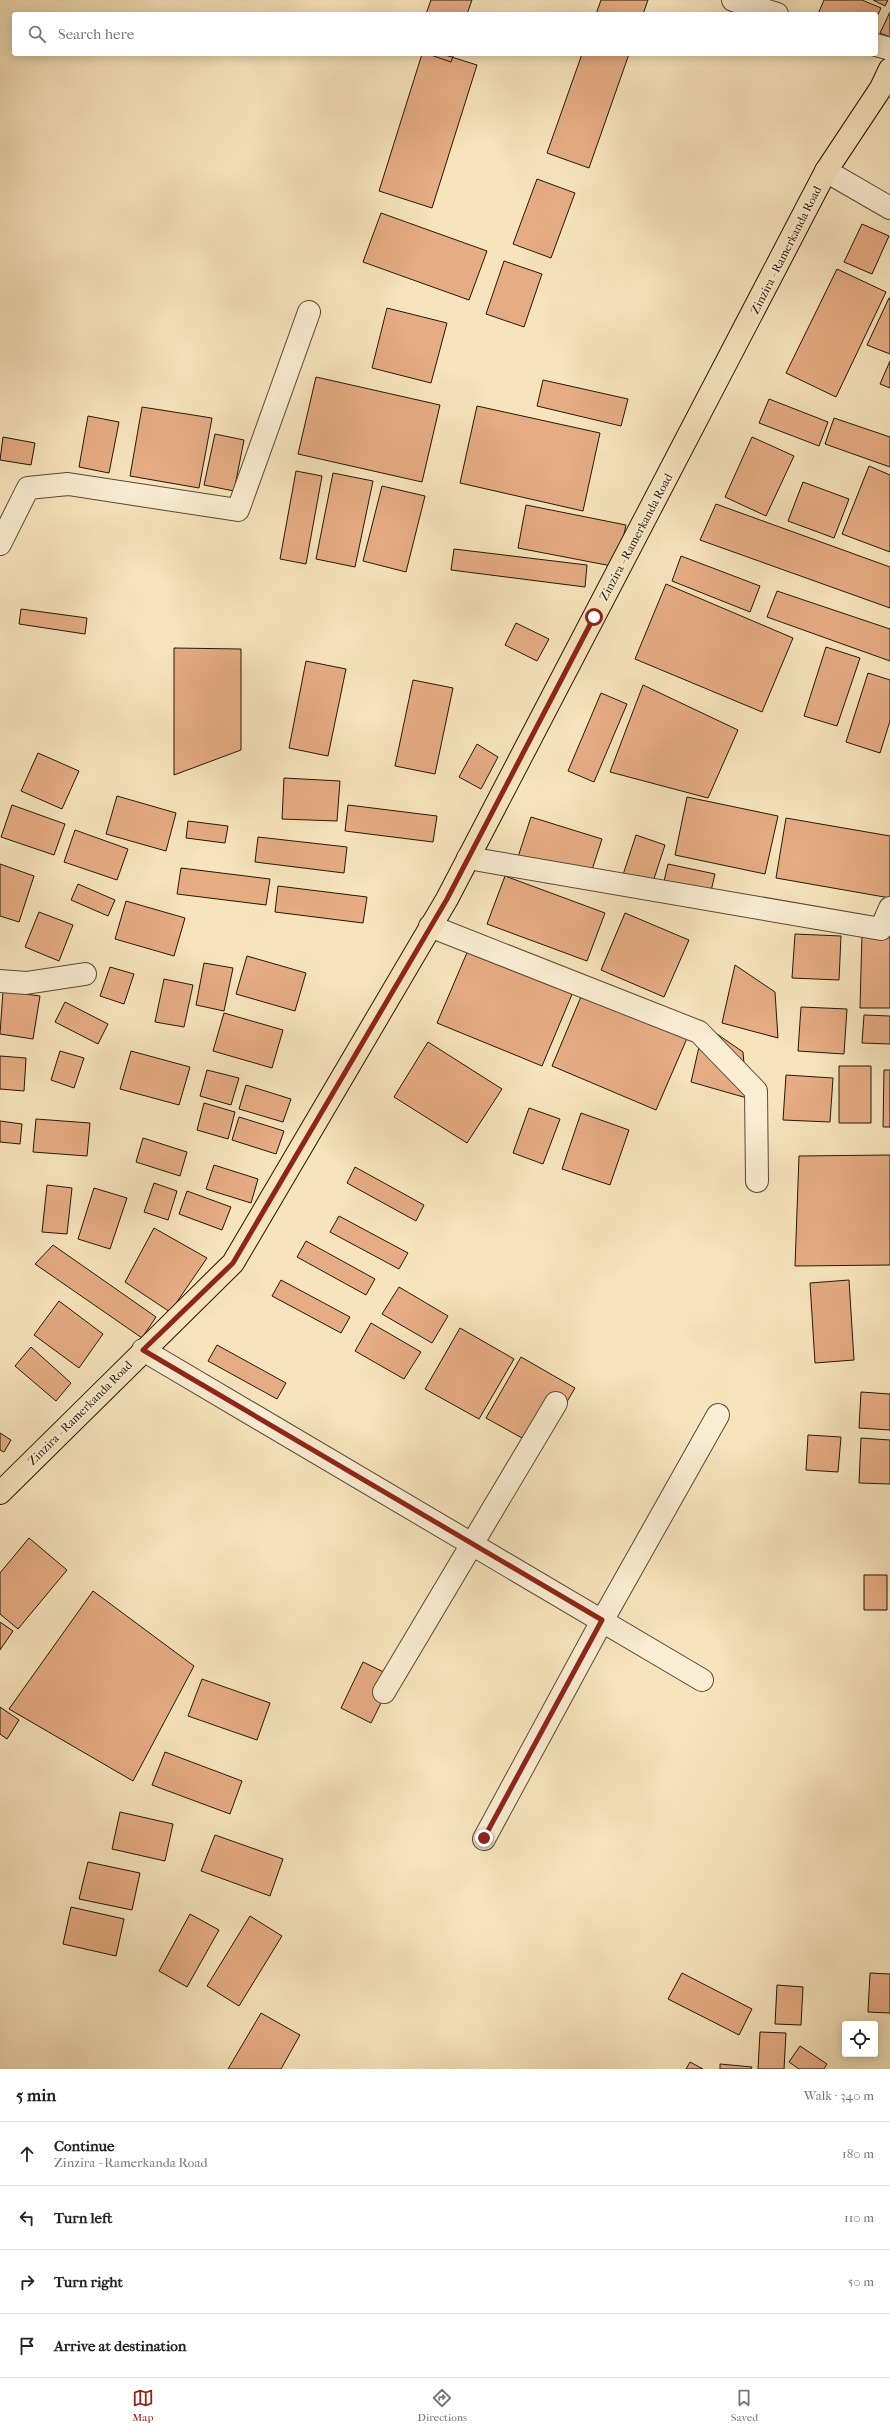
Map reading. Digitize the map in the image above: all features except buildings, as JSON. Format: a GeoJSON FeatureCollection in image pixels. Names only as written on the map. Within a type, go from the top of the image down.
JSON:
{"type":"FeatureCollection","features":[{"type":"Feature","properties":{"kind":"main road","name":"Zinzira - Ramerkanda Road"},"geometry":{"type":"LineString","coordinates":[[0,1493],[143,1350],[233,1263],[430,926],[468,858],[826,172],[881,88],[890,69]]}},
{"type":"Feature","properties":{"kind":"street"},"geometry":{"type":"LineString","coordinates":[[733,0],[771,12]]}},
{"type":"Feature","properties":{"kind":"street"},"geometry":{"type":"LineString","coordinates":[[878,46],[890,49]]}},
{"type":"Feature","properties":{"kind":"street"},"geometry":{"type":"LineString","coordinates":[[826,172],[890,208]]}},
{"type":"Feature","properties":{"kind":"street"},"geometry":{"type":"LineString","coordinates":[[0,544],[28,488],[68,484],[238,510],[310,312]]}},
{"type":"Feature","properties":{"kind":"street"},"geometry":{"type":"LineString","coordinates":[[468,858],[882,929],[890,908]]}},
{"type":"Feature","properties":{"kind":"street"},"geometry":{"type":"LineString","coordinates":[[430,926],[699,1032],[756,1091],[757,1181]]}},
{"type":"Feature","properties":{"kind":"street"},"geometry":{"type":"LineString","coordinates":[[0,981],[26,983],[85,974]]}},
{"type":"Feature","properties":{"kind":"street"},"geometry":{"type":"LineString","coordinates":[[143,1350],[702,1680]]}},
{"type":"Feature","properties":{"kind":"street"},"geometry":{"type":"LineString","coordinates":[[384,1692],[473,1545],[556,1403]]}},
{"type":"Feature","properties":{"kind":"street"},"geometry":{"type":"LineString","coordinates":[[484,1838],[602,1620],[718,1414]]}},
{"type":"Feature","properties":{"kind":"route"},"geometry":{"type":"LineString","coordinates":[[484,1838],[602,1620],[143,1350],[233,1263],[447,899],[594,617]]}}]}
